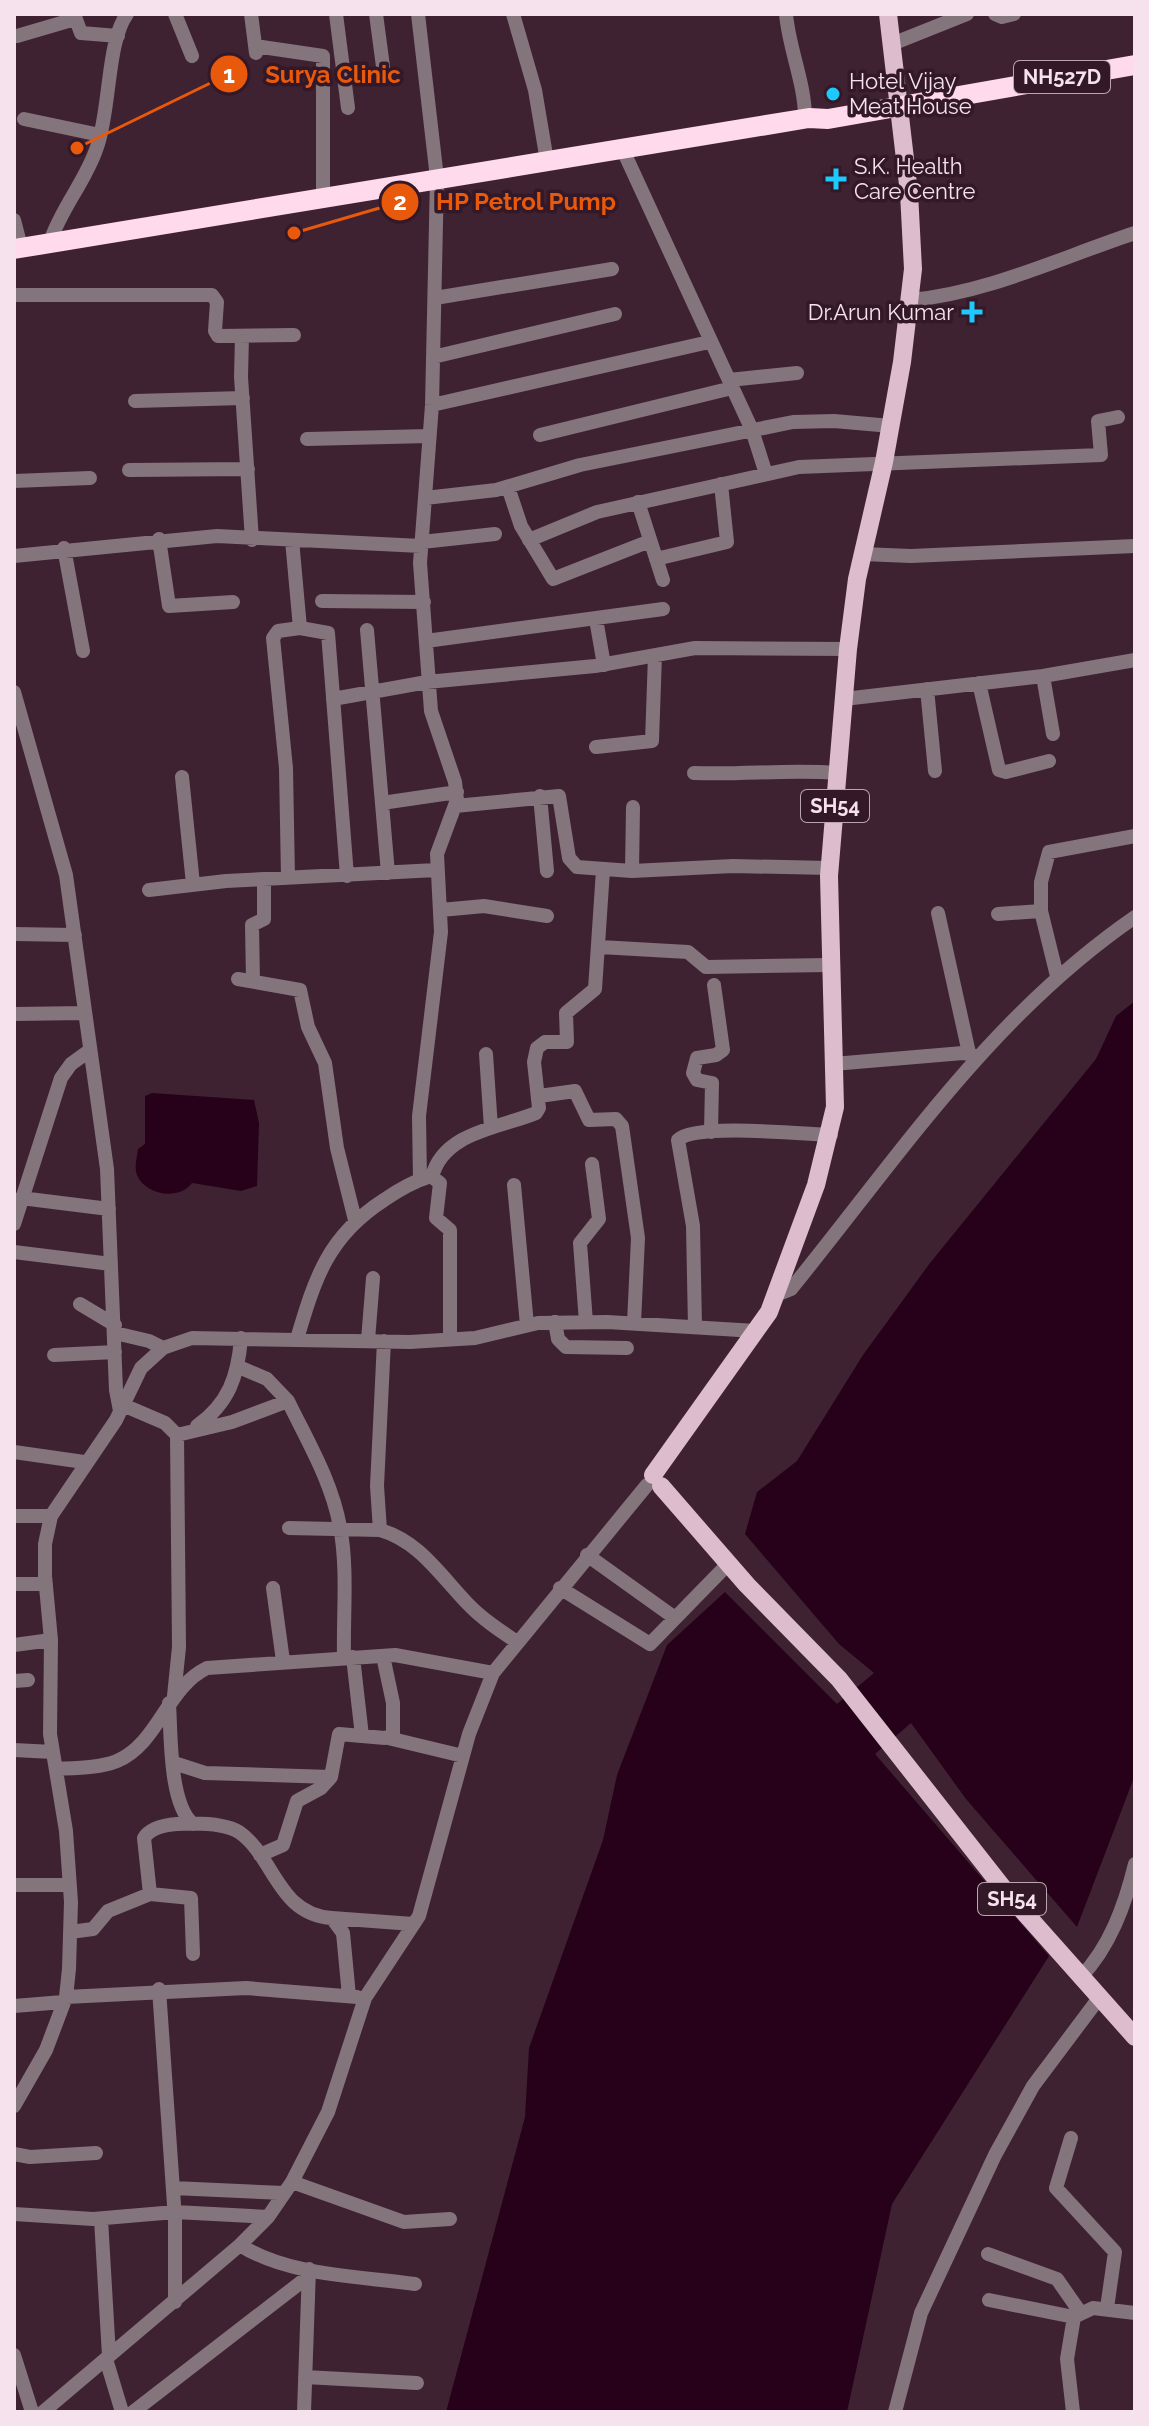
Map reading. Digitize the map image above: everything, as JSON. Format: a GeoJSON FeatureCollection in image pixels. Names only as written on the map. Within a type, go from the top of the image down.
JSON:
{"type":"FeatureCollection","features":[{"type":"Feature","properties":{"kind":"highway","name":"NH527D"},"geometry":{"type":"LineString","coordinates":[[18,248],[807,118],[828,119],[899,102],[972,95],[990,88],[1135,65]]}},
{"type":"Feature","properties":{"kind":"main road","name":"SH54"},"geometry":{"type":"LineString","coordinates":[[888,14],[913,243],[911,300],[891,426],[862,554],[848,649],[829,868],[829,965],[835,1107],[831,1135],[776,1295],[756,1331],[653,1482],[839,1679],[1007,1893],[1135,2037]]}},
{"type":"Feature","properties":{"kind":"street"},"geometry":{"type":"LineString","coordinates":[[50,242],[57,221],[79,185],[100,135],[118,36],[127,14]]}},
{"type":"Feature","properties":{"kind":"street"},"geometry":{"type":"LineString","coordinates":[[175,14],[192,56]]}},
{"type":"Feature","properties":{"kind":"street"},"geometry":{"type":"LineString","coordinates":[[251,14],[256,50],[323,56],[323,197]]}},
{"type":"Feature","properties":{"kind":"street"},"geometry":{"type":"LineString","coordinates":[[336,14],[348,108]]}},
{"type":"Feature","properties":{"kind":"street"},"geometry":{"type":"LineString","coordinates":[[376,14],[384,74]]}},
{"type":"Feature","properties":{"kind":"street"},"geometry":{"type":"LineString","coordinates":[[418,14],[437,178],[432,405],[422,544],[427,682],[433,725],[456,799],[439,842],[436,870],[441,910],[419,1116],[426,1178]]}},
{"type":"Feature","properties":{"kind":"street"},"geometry":{"type":"LineString","coordinates":[[513,14],[535,90],[547,161]]}},
{"type":"Feature","properties":{"kind":"street"},"geometry":{"type":"LineString","coordinates":[[786,14],[791,55],[807,118]]}},
{"type":"Feature","properties":{"kind":"street"},"geometry":{"type":"LineString","coordinates":[[892,44],[967,14]]}},
{"type":"Feature","properties":{"kind":"street"},"geometry":{"type":"LineString","coordinates":[[995,14],[1000,17],[1014,14]]}},
{"type":"Feature","properties":{"kind":"street"},"geometry":{"type":"LineString","coordinates":[[17,36],[74,16],[81,33],[118,36]]}},
{"type":"Feature","properties":{"kind":"street"},"geometry":{"type":"LineString","coordinates":[[24,119],[100,135]]}},
{"type":"Feature","properties":{"kind":"street"},"geometry":{"type":"LineString","coordinates":[[622,148],[752,430],[766,474]]}},
{"type":"Feature","properties":{"kind":"street"},"geometry":{"type":"LineString","coordinates":[[14,220],[18,248]]}},
{"type":"Feature","properties":{"kind":"street"},"geometry":{"type":"LineString","coordinates":[[911,300],[935,298],[986,284],[1135,233]]}},
{"type":"Feature","properties":{"kind":"street"},"geometry":{"type":"LineString","coordinates":[[435,298],[612,269]]}},
{"type":"Feature","properties":{"kind":"street"},"geometry":{"type":"LineString","coordinates":[[14,295],[212,295],[217,302],[217,334],[294,335]]}},
{"type":"Feature","properties":{"kind":"street"},"geometry":{"type":"LineString","coordinates":[[433,357],[615,314]]}},
{"type":"Feature","properties":{"kind":"street"},"geometry":{"type":"LineString","coordinates":[[242,336],[252,540]]}},
{"type":"Feature","properties":{"kind":"street"},"geometry":{"type":"LineString","coordinates":[[432,405],[709,342]]}},
{"type":"Feature","properties":{"kind":"street"},"geometry":{"type":"LineString","coordinates":[[540,435],[730,384],[797,373]]}},
{"type":"Feature","properties":{"kind":"street"},"geometry":{"type":"LineString","coordinates":[[135,401],[243,398]]}},
{"type":"Feature","properties":{"kind":"street"},"geometry":{"type":"LineString","coordinates":[[529,540],[579,518],[638,502],[826,464],[1101,455],[1098,421],[1118,417]]}},
{"type":"Feature","properties":{"kind":"street"},"geometry":{"type":"LineString","coordinates":[[425,498],[508,487],[580,465],[815,420],[891,426]]}},
{"type":"Feature","properties":{"kind":"street"},"geometry":{"type":"LineString","coordinates":[[307,439],[429,436]]}},
{"type":"Feature","properties":{"kind":"street"},"geometry":{"type":"LineString","coordinates":[[129,470],[248,469]]}},
{"type":"Feature","properties":{"kind":"street"},"geometry":{"type":"LineString","coordinates":[[14,481],[90,478]]}},
{"type":"Feature","properties":{"kind":"street"},"geometry":{"type":"LineString","coordinates":[[656,559],[727,542],[721,484]]}},
{"type":"Feature","properties":{"kind":"street"},"geometry":{"type":"LineString","coordinates":[[508,487],[529,540],[548,575],[555,579],[650,541]]}},
{"type":"Feature","properties":{"kind":"street"},"geometry":{"type":"LineString","coordinates":[[638,502],[663,580]]}},
{"type":"Feature","properties":{"kind":"street"},"geometry":{"type":"LineString","coordinates":[[14,556],[64,548],[217,536],[252,540],[422,544],[495,534]]}},
{"type":"Feature","properties":{"kind":"street"},"geometry":{"type":"LineString","coordinates":[[159,539],[169,606],[233,602]]}},
{"type":"Feature","properties":{"kind":"street"},"geometry":{"type":"LineString","coordinates":[[292,540],[300,628]]}},
{"type":"Feature","properties":{"kind":"street"},"geometry":{"type":"LineString","coordinates":[[862,554],[925,555],[1135,546]]}},
{"type":"Feature","properties":{"kind":"street"},"geometry":{"type":"LineString","coordinates":[[64,548],[69,593],[83,651]]}},
{"type":"Feature","properties":{"kind":"street"},"geometry":{"type":"LineString","coordinates":[[322,601],[424,602]]}},
{"type":"Feature","properties":{"kind":"street"},"geometry":{"type":"LineString","coordinates":[[426,641],[663,609]]}},
{"type":"Feature","properties":{"kind":"street"},"geometry":{"type":"LineString","coordinates":[[596,619],[604,665]]}},
{"type":"Feature","properties":{"kind":"street"},"geometry":{"type":"LineString","coordinates":[[288,878],[286,768],[273,638],[278,631],[300,628],[328,632],[347,876]]}},
{"type":"Feature","properties":{"kind":"street"},"geometry":{"type":"LineString","coordinates":[[367,630],[388,873]]}},
{"type":"Feature","properties":{"kind":"street"},"geometry":{"type":"LineString","coordinates":[[333,699],[427,682],[604,665],[695,648],[848,649]]}},
{"type":"Feature","properties":{"kind":"street"},"geometry":{"type":"LineString","coordinates":[[596,747],[652,741],[655,655]]}},
{"type":"Feature","properties":{"kind":"street"},"geometry":{"type":"LineString","coordinates":[[844,699],[1043,676],[1135,660]]}},
{"type":"Feature","properties":{"kind":"street"},"geometry":{"type":"LineString","coordinates":[[1043,676],[1053,734]]}},
{"type":"Feature","properties":{"kind":"street"},"geometry":{"type":"LineString","coordinates":[[979,683],[999,770],[1006,772],[1049,761]]}},
{"type":"Feature","properties":{"kind":"street"},"geometry":{"type":"LineString","coordinates":[[927,689],[935,771]]}},
{"type":"Feature","properties":{"kind":"street"},"geometry":{"type":"LineString","coordinates":[[14,692],[21,751],[66,875],[107,1169],[115,1352],[122,1408]]}},
{"type":"Feature","properties":{"kind":"street"},"geometry":{"type":"LineString","coordinates":[[694,773],[751,775],[784,769],[838,773]]}},
{"type":"Feature","properties":{"kind":"street"},"geometry":{"type":"LineString","coordinates":[[182,777],[193,884]]}},
{"type":"Feature","properties":{"kind":"street"},"geometry":{"type":"LineString","coordinates":[[382,803],[556,795],[561,798],[570,863],[603,870],[733,866],[829,868]]}},
{"type":"Feature","properties":{"kind":"street"},"geometry":{"type":"LineString","coordinates":[[540,796],[547,871]]}},
{"type":"Feature","properties":{"kind":"street"},"geometry":{"type":"LineString","coordinates":[[632,871],[633,807]]}},
{"type":"Feature","properties":{"kind":"street"},"geometry":{"type":"LineString","coordinates":[[1057,976],[1041,911],[1041,882],[1049,852],[1135,836]]}},
{"type":"Feature","properties":{"kind":"street"},"geometry":{"type":"LineString","coordinates":[[149,890],[264,879],[436,870]]}},
{"type":"Feature","properties":{"kind":"street"},"geometry":{"type":"LineString","coordinates":[[297,1339],[323,1267],[344,1230],[355,1220],[426,1178],[445,1150],[491,1128],[536,1113],[539,1096],[534,1053],[545,1042],[567,1042],[566,1013],[595,989],[603,870]]}},
{"type":"Feature","properties":{"kind":"street"},"geometry":{"type":"LineString","coordinates":[[264,879],[264,919],[252,925],[246,980],[300,990],[308,1027],[325,1063],[337,1148],[355,1220]]}},
{"type":"Feature","properties":{"kind":"street"},"geometry":{"type":"LineString","coordinates":[[441,910],[484,906],[547,916]]}},
{"type":"Feature","properties":{"kind":"street"},"geometry":{"type":"LineString","coordinates":[[998,914],[1041,911]]}},
{"type":"Feature","properties":{"kind":"street"},"geometry":{"type":"LineString","coordinates":[[938,913],[973,1054]]}},
{"type":"Feature","properties":{"kind":"street"},"geometry":{"type":"LineString","coordinates":[[776,1295],[791,1289],[973,1054],[1057,976],[1135,917]]}},
{"type":"Feature","properties":{"kind":"street"},"geometry":{"type":"LineString","coordinates":[[14,934],[75,935]]}},
{"type":"Feature","properties":{"kind":"street"},"geometry":{"type":"LineString","coordinates":[[600,947],[688,952],[706,967],[829,965]]}},
{"type":"Feature","properties":{"kind":"street"},"geometry":{"type":"LineString","coordinates":[[711,1132],[712,1083],[697,1080],[693,1073],[697,1058],[716,1055],[723,1050],[714,985]]}},
{"type":"Feature","properties":{"kind":"street"},"geometry":{"type":"LineString","coordinates":[[14,1014],[85,1013]]}},
{"type":"Feature","properties":{"kind":"street"},"geometry":{"type":"LineString","coordinates":[[14,1224],[61,1078],[71,1064],[89,1051]]}},
{"type":"Feature","properties":{"kind":"street"},"geometry":{"type":"LineString","coordinates":[[486,1054],[491,1128]]}},
{"type":"Feature","properties":{"kind":"street"},"geometry":{"type":"LineString","coordinates":[[833,1064],[973,1054]]}},
{"type":"Feature","properties":{"kind":"street"},"geometry":{"type":"LineString","coordinates":[[539,1096],[575,1091],[589,1120],[616,1119],[622,1126],[638,1238],[634,1323]]}},
{"type":"Feature","properties":{"kind":"street"},"geometry":{"type":"LineString","coordinates":[[695,1327],[691,1211],[678,1140],[692,1133],[711,1132],[831,1135]]}},
{"type":"Feature","properties":{"kind":"street"},"geometry":{"type":"LineString","coordinates":[[586,1322],[580,1243],[599,1219],[592,1164]]}},
{"type":"Feature","properties":{"kind":"street"},"geometry":{"type":"LineString","coordinates":[[426,1178],[440,1183],[436,1218],[450,1230],[450,1339]]}},
{"type":"Feature","properties":{"kind":"street"},"geometry":{"type":"LineString","coordinates":[[514,1185],[527,1325]]}},
{"type":"Feature","properties":{"kind":"street"},"geometry":{"type":"LineString","coordinates":[[21,1198],[109,1209]]}},
{"type":"Feature","properties":{"kind":"street"},"geometry":{"type":"LineString","coordinates":[[14,1252],[111,1264]]}},
{"type":"Feature","properties":{"kind":"street"},"geometry":{"type":"LineString","coordinates":[[368,1340],[373,1278]]}},
{"type":"Feature","properties":{"kind":"street"},"geometry":{"type":"LineString","coordinates":[[80,1304],[115,1329],[163,1348]]}},
{"type":"Feature","properties":{"kind":"street"},"geometry":{"type":"LineString","coordinates":[[14,2106],[46,2050],[64,1999],[70,1932],[66,1831],[50,1734],[51,1640],[45,1544],[51,1516],[122,1408],[141,1368],[163,1348],[192,1338],[384,1341],[475,1338],[527,1325],[555,1322],[634,1323],[756,1331]]}},
{"type":"Feature","properties":{"kind":"street"},"geometry":{"type":"LineString","coordinates":[[555,1322],[558,1339],[566,1347],[627,1348]]}},
{"type":"Feature","properties":{"kind":"street"},"geometry":{"type":"LineString","coordinates":[[194,1428],[220,1407],[239,1367],[241,1338]]}},
{"type":"Feature","properties":{"kind":"street"},"geometry":{"type":"LineString","coordinates":[[380,1530],[377,1486],[384,1341]]}},
{"type":"Feature","properties":{"kind":"street"},"geometry":{"type":"LineString","coordinates":[[54,1355],[115,1352]]}},
{"type":"Feature","properties":{"kind":"street"},"geometry":{"type":"LineString","coordinates":[[239,1367],[267,1379],[288,1401],[331,1489],[341,1531],[348,1657],[362,1736]]}},
{"type":"Feature","properties":{"kind":"street"},"geometry":{"type":"LineString","coordinates":[[177,1435],[194,1428],[232,1422],[288,1401]]}},
{"type":"Feature","properties":{"kind":"street"},"geometry":{"type":"LineString","coordinates":[[122,1408],[165,1423],[177,1435],[179,1636],[171,1700],[178,1798],[186,1819],[193,1824]]}},
{"type":"Feature","properties":{"kind":"street"},"geometry":{"type":"LineString","coordinates":[[14,1452],[84,1462]]}},
{"type":"Feature","properties":{"kind":"street"},"geometry":{"type":"LineString","coordinates":[[43,2412],[240,2245],[268,2217],[288,2188],[328,2112],[365,1998],[413,1924],[430,1884],[463,1756],[493,1673],[587,1555],[653,1482]]}},
{"type":"Feature","properties":{"kind":"street"},"geometry":{"type":"LineString","coordinates":[[14,1516],[51,1516]]}},
{"type":"Feature","properties":{"kind":"street"},"geometry":{"type":"LineString","coordinates":[[289,1528],[380,1530],[409,1543],[469,1605],[517,1642]]}},
{"type":"Feature","properties":{"kind":"street"},"geometry":{"type":"LineString","coordinates":[[587,1555],[675,1618]]}},
{"type":"Feature","properties":{"kind":"street"},"geometry":{"type":"LineString","coordinates":[[560,1588],[650,1644],[728,1564]]}},
{"type":"Feature","properties":{"kind":"street"},"geometry":{"type":"LineString","coordinates":[[14,1584],[46,1584]]}},
{"type":"Feature","properties":{"kind":"street"},"geometry":{"type":"LineString","coordinates":[[273,1588],[283,1661]]}},
{"type":"Feature","properties":{"kind":"street"},"geometry":{"type":"LineString","coordinates":[[14,1645],[51,1640]]}},
{"type":"Feature","properties":{"kind":"street"},"geometry":{"type":"LineString","coordinates":[[56,1769],[116,1761],[128,1755],[195,1673],[207,1668],[383,1656],[450,1663],[493,1673]]}},
{"type":"Feature","properties":{"kind":"street"},"geometry":{"type":"LineString","coordinates":[[383,1656],[394,1713],[395,1730],[388,1738]]}},
{"type":"Feature","properties":{"kind":"street"},"geometry":{"type":"LineString","coordinates":[[260,1855],[283,1845],[297,1801],[324,1786],[331,1777],[339,1734],[388,1738],[463,1756]]}},
{"type":"Feature","properties":{"kind":"street"},"geometry":{"type":"LineString","coordinates":[[14,1750],[53,1752]]}},
{"type":"Feature","properties":{"kind":"street"},"geometry":{"type":"LineString","coordinates":[[174,1763],[205,1773],[331,1777]]}},
{"type":"Feature","properties":{"kind":"street"},"geometry":{"type":"LineString","coordinates":[[150,1894],[145,1834],[174,1824],[193,1824],[236,1830],[260,1855],[286,1895],[319,1917],[413,1924]]}},
{"type":"Feature","properties":{"kind":"street"},"geometry":{"type":"LineString","coordinates":[[1080,1978],[1098,1959],[1135,1864]]}},
{"type":"Feature","properties":{"kind":"street"},"geometry":{"type":"LineString","coordinates":[[14,1885],[70,1885]]}},
{"type":"Feature","properties":{"kind":"street"},"geometry":{"type":"LineString","coordinates":[[70,1932],[93,1929],[108,1911],[150,1894],[191,1898],[193,1954]]}},
{"type":"Feature","properties":{"kind":"street"},"geometry":{"type":"LineString","coordinates":[[332,1918],[343,1933],[349,1996]]}},
{"type":"Feature","properties":{"kind":"street"},"geometry":{"type":"LineString","coordinates":[[14,2006],[159,1989],[246,1988],[365,1998]]}},
{"type":"Feature","properties":{"kind":"street"},"geometry":{"type":"LineString","coordinates":[[159,1989],[175,2212],[175,2302]]}},
{"type":"Feature","properties":{"kind":"street"},"geometry":{"type":"LineString","coordinates":[[895,2412],[921,2313],[995,2155],[1033,2086],[1099,1998]]}},
{"type":"Feature","properties":{"kind":"street"},"geometry":{"type":"LineString","coordinates":[[1071,2138],[1056,2188],[1115,2252],[1107,2308]]}},
{"type":"Feature","properties":{"kind":"street"},"geometry":{"type":"LineString","coordinates":[[14,2154],[30,2157],[96,2153]]}},
{"type":"Feature","properties":{"kind":"street"},"geometry":{"type":"LineString","coordinates":[[173,2188],[288,2188],[404,2222],[450,2219]]}},
{"type":"Feature","properties":{"kind":"street"},"geometry":{"type":"LineString","coordinates":[[14,2214],[101,2219],[175,2212],[268,2217]]}},
{"type":"Feature","properties":{"kind":"street"},"geometry":{"type":"LineString","coordinates":[[101,2219],[107,2358],[122,2412]]}},
{"type":"Feature","properties":{"kind":"street"},"geometry":{"type":"LineString","coordinates":[[240,2245],[253,2254],[309,2273],[415,2284]]}},
{"type":"Feature","properties":{"kind":"street"},"geometry":{"type":"LineString","coordinates":[[988,2254],[1057,2279],[1077,2314],[1067,2359],[1073,2412]]}},
{"type":"Feature","properties":{"kind":"street"},"geometry":{"type":"LineString","coordinates":[[304,2412],[309,2273]]}},
{"type":"Feature","properties":{"kind":"street"},"geometry":{"type":"LineString","coordinates":[[133,2412],[309,2273]]}},
{"type":"Feature","properties":{"kind":"street"},"geometry":{"type":"LineString","coordinates":[[989,2300],[1077,2314],[1107,2308],[1135,2313]]}},
{"type":"Feature","properties":{"kind":"street"},"geometry":{"type":"LineString","coordinates":[[14,2355],[32,2412]]}},
{"type":"Feature","properties":{"kind":"street"},"geometry":{"type":"LineString","coordinates":[[305,2377],[417,2383]]}},
{"type":"Feature","properties":{"kind":"shaded area"},"geometry":{"type":"Polygon","coordinates":[[[1135,1001],[1135,1775],[1077,1927],[966,1799],[911,1723],[875,1754],[1049,1956],[892,2204],[847,2412],[446,2412],[525,2117],[529,2048],[603,1840],[617,1775],[667,1645],[725,1592],[837,1704],[874,1673],[839,1644],[745,1534],[757,1492],[797,1461],[863,1355],[930,1263],[1096,1059],[1116,1016],[1135,1001]]]}},
{"type":"Feature","properties":{"kind":"shaded area"},"geometry":{"type":"Polygon","coordinates":[[[152,1093],[254,1100],[259,1123],[257,1186],[241,1191],[192,1183],[186,1189],[171,1194],[154,1191],[141,1182],[136,1165],[138,1149],[145,1144],[145,1096],[152,1093]]]}},
{"type":"Feature","properties":{"kind":"place","name":"Hotel Vijay Meat House"},"geometry":{"type":"Point","coordinates":[833,94]}},
{"type":"Feature","properties":{"kind":"place","name":"Surya Clinic"},"geometry":{"type":"Point","coordinates":[77,148]}},
{"type":"Feature","properties":{"kind":"place","name":"S.K. Health Care Centre"},"geometry":{"type":"Point","coordinates":[836,179]}},
{"type":"Feature","properties":{"kind":"place","name":"HP Petrol Pump"},"geometry":{"type":"Point","coordinates":[294,233]}},
{"type":"Feature","properties":{"kind":"place","name":"Dr.Arun Kumar"},"geometry":{"type":"Point","coordinates":[972,312]}}]}
